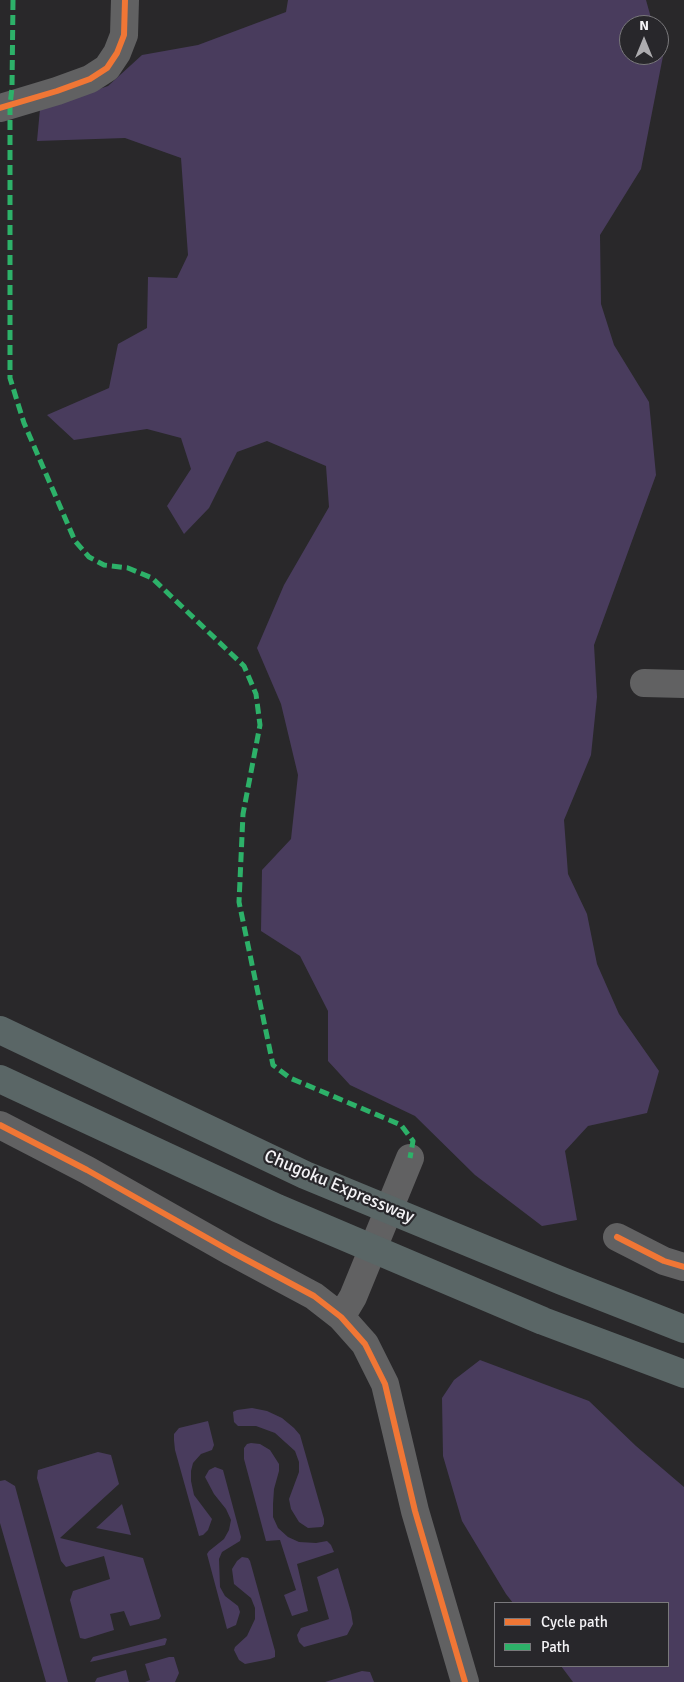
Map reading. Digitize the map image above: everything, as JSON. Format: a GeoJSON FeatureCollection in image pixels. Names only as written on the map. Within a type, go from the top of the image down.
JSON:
{"type":"FeatureCollection","features":[{"type":"Feature","properties":{"kind":"highway","name":"Chugoku Expressway"},"geometry":{"type":"LineString","coordinates":[[0,1030],[305,1174],[552,1278],[684,1329]]}},
{"type":"Feature","properties":{"kind":"highway"},"geometry":{"type":"LineString","coordinates":[[0,1079],[277,1208],[544,1321],[684,1374]]}},
{"type":"Feature","properties":{"kind":"street"},"geometry":{"type":"LineString","coordinates":[[0,108],[90,79],[107,68],[117,53],[124,35],[124,0]]}},
{"type":"Feature","properties":{"kind":"street"},"geometry":{"type":"LineString","coordinates":[[644,684],[684,684]]}},
{"type":"Feature","properties":{"kind":"street"},"geometry":{"type":"LineString","coordinates":[[0,1125],[87,1170],[314,1296],[347,1307],[385,1384],[416,1511],[465,1682]]}},
{"type":"Feature","properties":{"kind":"street"},"geometry":{"type":"LineString","coordinates":[[347,1307],[410,1158]]}},
{"type":"Feature","properties":{"kind":"street"},"geometry":{"type":"LineString","coordinates":[[616,1237],[664,1261],[684,1267]]}},
{"type":"Feature","properties":{"kind":"shaded area"},"geometry":{"type":"Polygon","coordinates":[[[288,0],[646,0],[650,15],[619,15],[619,65],[661,65],[641,169],[600,235],[601,304],[614,345],[649,402],[656,475],[594,645],[597,697],[591,755],[564,820],[568,874],[587,914],[597,964],[619,1014],[659,1071],[647,1113],[588,1126],[565,1151],[577,1220],[542,1226],[475,1175],[415,1116],[350,1085],[328,1061],[328,1011],[300,956],[261,931],[262,870],[291,839],[298,775],[281,704],[257,648],[284,585],[329,507],[326,466],[267,441],[237,452],[209,508],[184,534],[167,506],[191,469],[181,438],[147,429],[74,440],[47,415],[109,388],[118,344],[147,328],[148,277],[177,278],[188,255],[181,158],[125,138],[37,141],[40,109],[108,86],[142,55],[198,45],[286,12],[288,0]]]}},
{"type":"Feature","properties":{"kind":"shaded area"},"geometry":{"type":"Polygon","coordinates":[[[480,1360],[589,1401],[636,1446],[684,1487],[684,1682],[573,1682],[562,1667],[669,1667],[669,1602],[512,1602],[462,1521],[443,1456],[442,1398],[454,1380],[480,1360]]]}},
{"type":"Feature","properties":{"kind":"shaded area"},"geometry":{"type":"Polygon","coordinates":[[[252,1408],[267,1411],[282,1418],[300,1435],[324,1519],[322,1527],[308,1528],[299,1522],[291,1509],[289,1499],[299,1472],[299,1462],[295,1451],[275,1433],[256,1426],[238,1426],[234,1422],[233,1412],[252,1408]]]}},
{"type":"Feature","properties":{"kind":"shaded area"},"geometry":{"type":"Polygon","coordinates":[[[208,1421],[214,1445],[212,1450],[201,1454],[193,1463],[191,1471],[194,1495],[212,1519],[208,1530],[199,1536],[175,1450],[174,1434],[179,1428],[208,1421]]]}},
{"type":"Feature","properties":{"kind":"shaded area"},"geometry":{"type":"Polygon","coordinates":[[[247,1444],[260,1444],[270,1450],[279,1464],[273,1504],[273,1517],[278,1528],[288,1537],[299,1542],[316,1543],[327,1541],[334,1552],[297,1564],[308,1611],[292,1616],[284,1595],[296,1590],[280,1540],[266,1541],[244,1459],[244,1448],[247,1444]]]}},
{"type":"Feature","properties":{"kind":"shaded area"},"geometry":{"type":"Polygon","coordinates":[[[98,1452],[111,1455],[119,1484],[60,1538],[143,1558],[161,1616],[159,1619],[130,1626],[124,1611],[110,1614],[114,1630],[85,1639],[80,1638],[70,1600],[73,1591],[110,1579],[104,1556],[66,1567],[61,1561],[37,1478],[38,1470],[98,1452]]]}},
{"type":"Feature","properties":{"kind":"shaded area"},"geometry":{"type":"Polygon","coordinates":[[[215,1467],[223,1470],[241,1537],[240,1541],[222,1552],[219,1559],[220,1587],[225,1596],[238,1606],[240,1612],[236,1625],[227,1629],[207,1554],[224,1539],[229,1530],[231,1520],[205,1477],[209,1470],[215,1467]]]}},
{"type":"Feature","properties":{"kind":"shaded area"},"geometry":{"type":"Polygon","coordinates":[[[5,1480],[15,1486],[68,1682],[46,1682],[0,1523],[0,1481],[5,1480]]]}},
{"type":"Feature","properties":{"kind":"shaded area"},"geometry":{"type":"Polygon","coordinates":[[[122,1504],[131,1535],[96,1528],[122,1504]]]}},
{"type":"Feature","properties":{"kind":"shaded area"},"geometry":{"type":"Polygon","coordinates":[[[242,1557],[248,1558],[250,1561],[275,1651],[275,1657],[245,1664],[239,1660],[234,1650],[247,1636],[255,1619],[255,1608],[251,1598],[234,1584],[232,1569],[242,1557]]]}},
{"type":"Feature","properties":{"kind":"shaded area"},"geometry":{"type":"Polygon","coordinates":[[[338,1568],[353,1624],[347,1635],[304,1647],[299,1642],[297,1635],[301,1628],[329,1619],[317,1577],[338,1568]]]}},
{"type":"Feature","properties":{"kind":"shaded area"},"geometry":{"type":"Polygon","coordinates":[[[167,1639],[165,1645],[90,1662],[93,1657],[167,1639]]]}},
{"type":"Feature","properties":{"kind":"shaded area"},"geometry":{"type":"Polygon","coordinates":[[[174,1657],[179,1673],[175,1682],[145,1682],[150,1680],[145,1664],[174,1657]]]}},
{"type":"Feature","properties":{"kind":"shaded area"},"geometry":{"type":"Polygon","coordinates":[[[126,1670],[129,1682],[95,1682],[97,1678],[126,1670]]]}},
{"type":"Feature","properties":{"kind":"shaded area"},"geometry":{"type":"Polygon","coordinates":[[[362,1671],[370,1672],[374,1682],[325,1682],[362,1671]]]}},
{"type":"Feature","properties":{"kind":"marked path"},"geometry":{"type":"LineString","coordinates":[[13,0],[12,88],[10,105],[10,378],[24,423],[75,541],[89,557],[104,565],[128,568],[152,578],[244,666],[256,694],[260,725],[243,814],[239,902],[273,1065],[290,1078],[401,1125],[413,1141],[410,1158]]}},
{"type":"Feature","properties":{"kind":"cycle path"},"geometry":{"type":"LineString","coordinates":[[0,108],[90,79],[107,68],[117,53],[124,35],[125,0]]}},
{"type":"Feature","properties":{"kind":"cycle path"},"geometry":{"type":"LineString","coordinates":[[0,1125],[87,1170],[314,1296],[341,1317],[365,1344],[385,1384],[415,1511],[465,1682]]}},
{"type":"Feature","properties":{"kind":"cycle path"},"geometry":{"type":"LineString","coordinates":[[617,1237],[664,1261],[684,1267]]}}]}
